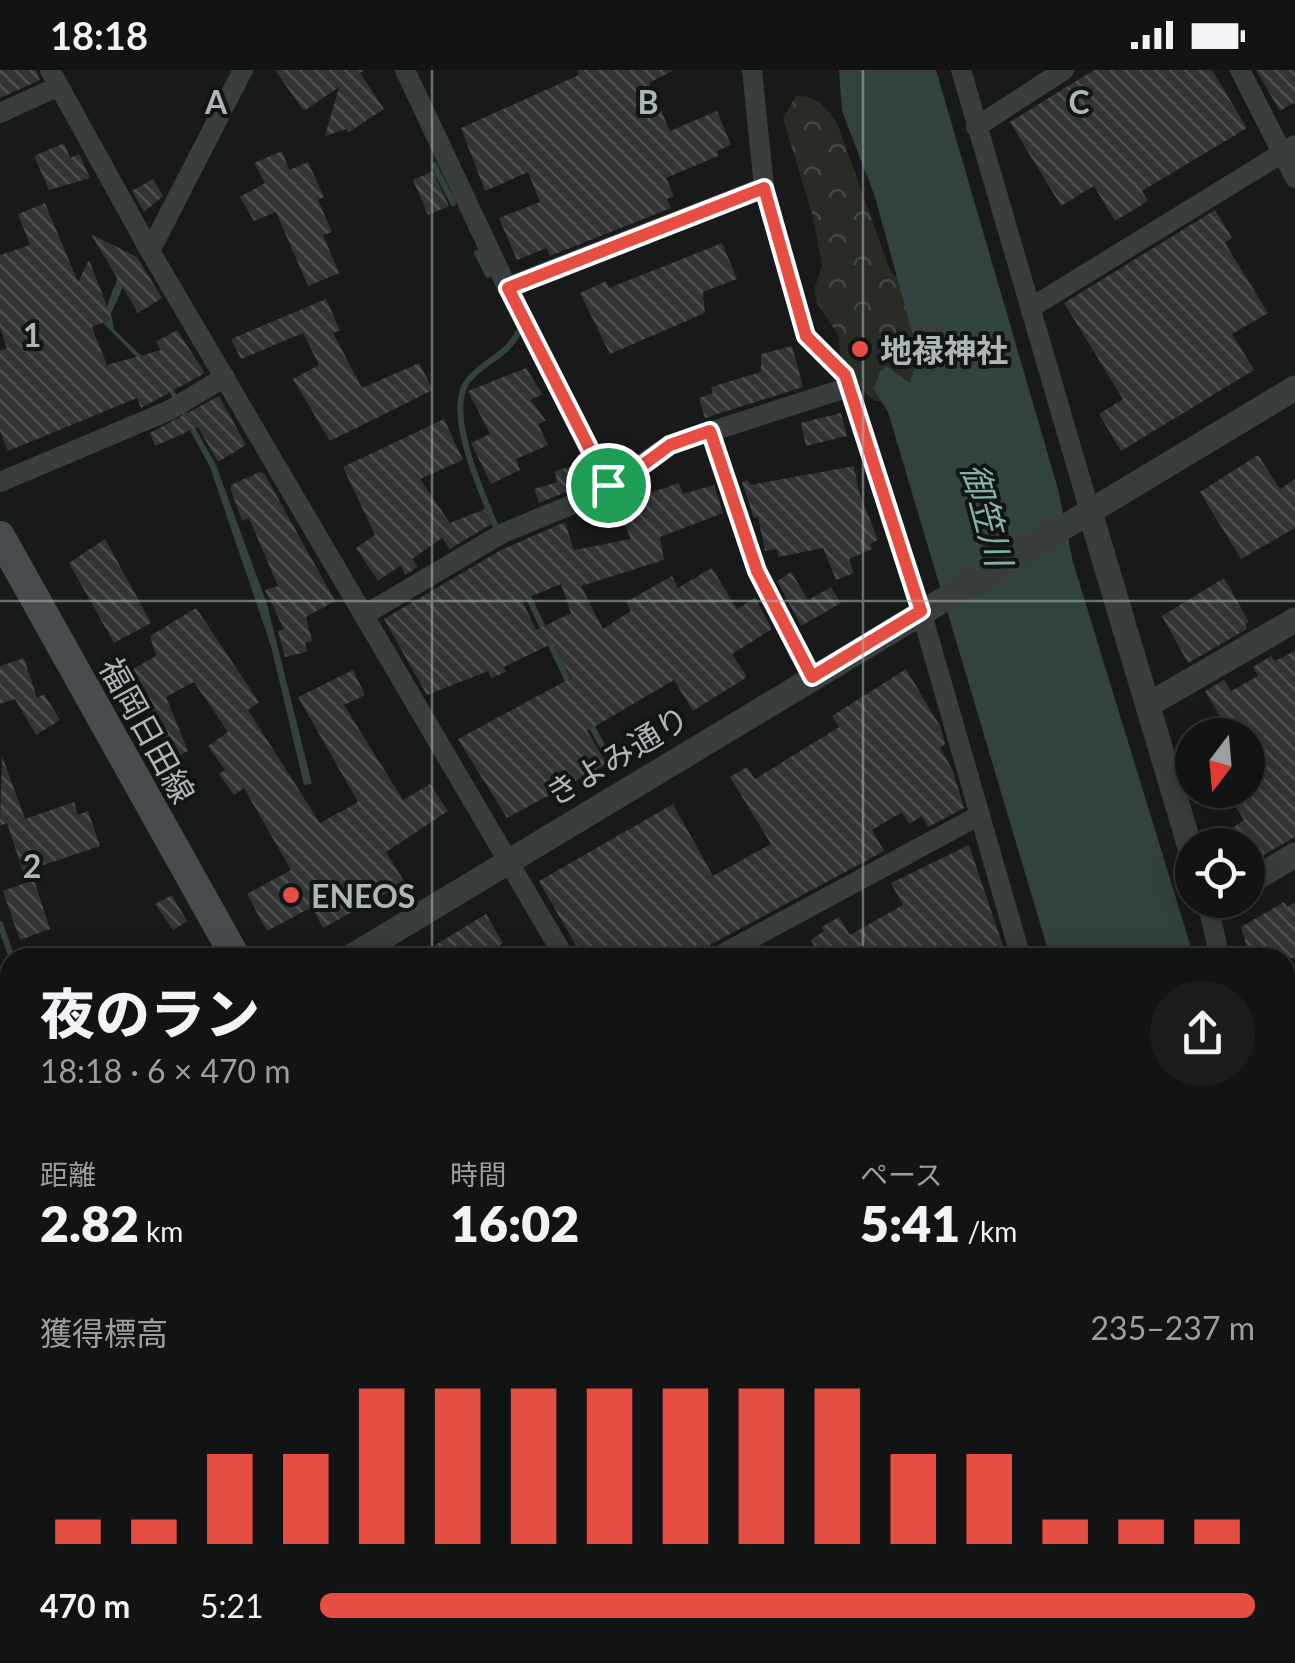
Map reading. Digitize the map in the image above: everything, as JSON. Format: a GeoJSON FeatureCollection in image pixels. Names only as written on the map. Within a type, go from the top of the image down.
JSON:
{"type":"FeatureCollection","features":[{"type":"Feature","properties":{"kind":"main road","name":"福岡日田線"},"geometry":{"type":"LineString","coordinates":[[0,536],[230,948]]}},
{"type":"Feature","properties":{"kind":"street"},"geometry":{"type":"LineString","coordinates":[[150,251],[242,70]]}},
{"type":"Feature","properties":{"kind":"street"},"geometry":{"type":"LineString","coordinates":[[405,70],[508,288],[608,485]]}},
{"type":"Feature","properties":{"kind":"street"},"geometry":{"type":"LineString","coordinates":[[752,70],[764,188],[806,336],[845,375],[921,611],[1018,948]]}},
{"type":"Feature","properties":{"kind":"street"},"geometry":{"type":"LineString","coordinates":[[962,70],[1184,828]]}},
{"type":"Feature","properties":{"kind":"street"},"geometry":{"type":"LineString","coordinates":[[976,127],[1064,70]]}},
{"type":"Feature","properties":{"kind":"street"},"geometry":{"type":"LineString","coordinates":[[1240,70],[1288,149],[1295,178]]}},
{"type":"Feature","properties":{"kind":"street"},"geometry":{"type":"LineString","coordinates":[[0,112],[54,78],[150,251],[510,857],[560,948]]}},
{"type":"Feature","properties":{"kind":"street"},"geometry":{"type":"LineString","coordinates":[[1032,306],[1288,149]]}},
{"type":"Feature","properties":{"kind":"street"},"geometry":{"type":"LineString","coordinates":[[508,288],[764,188]]}},
{"type":"Feature","properties":{"kind":"street"},"geometry":{"type":"LineString","coordinates":[[0,482],[170,410],[225,376]]}},
{"type":"Feature","properties":{"kind":"street"},"geometry":{"type":"LineString","coordinates":[[364,614],[503,533],[593,496],[670,445],[849,388]]}},
{"type":"Feature","properties":{"kind":"street"},"geometry":{"type":"LineString","coordinates":[[1090,512],[1295,388]]}},
{"type":"Feature","properties":{"kind":"street"},"geometry":{"type":"LineString","coordinates":[[710,431],[757,571],[812,677]]}},
{"type":"Feature","properties":{"kind":"street","name":"きよみ通り"},"geometry":{"type":"LineString","coordinates":[[364,948],[1090,512]]}},
{"type":"Feature","properties":{"kind":"street"},"geometry":{"type":"LineString","coordinates":[[1148,705],[1295,620]]}},
{"type":"Feature","properties":{"kind":"street"},"geometry":{"type":"LineString","coordinates":[[733,948],[980,814]]}},
{"type":"Feature","properties":{"kind":"street"},"geometry":{"type":"LineString","coordinates":[[1265,873],[1295,855]]}},
{"type":"Feature","properties":{"kind":"street"},"geometry":{"type":"LineString","coordinates":[[1214,918],[1218,948]]}},
{"type":"Feature","properties":{"kind":"green space"},"geometry":{"type":"Polygon","coordinates":[[[796,96],[815,100],[837,123],[890,270],[916,301],[930,352],[898,401],[875,401],[859,386],[841,360],[838,335],[817,303],[814,290],[822,265],[813,217],[783,118],[796,96]]]}},
{"type":"Feature","properties":{"kind":"water","name":"御笠川"},"geometry":{"type":"Polygon","coordinates":[[[839,70],[936,70],[1058,489],[1073,562],[1175,895],[1175,918],[1182,918],[1191,948],[1047,948],[888,412],[873,388],[886,366],[910,383],[918,354],[875,197],[842,111],[839,70]]]}},
{"type":"Feature","properties":{"kind":"water"},"geometry":{"type":"Polygon","coordinates":[[[137,255],[111,314],[114,329],[171,385],[216,465],[267,604],[312,784],[304,785],[271,646],[210,467],[168,389],[104,324],[115,285],[137,255]]]}},
{"type":"Feature","properties":{"kind":"building"},"geometry":{"type":"Polygon","coordinates":[[[0,70],[36,70],[40,80],[0,98],[0,70]]]}},
{"type":"Feature","properties":{"kind":"building"},"geometry":{"type":"Polygon","coordinates":[[[275,70],[364,70],[360,73],[384,109],[349,132],[346,129],[325,136],[339,87],[304,111],[275,70]]]}},
{"type":"Feature","properties":{"kind":"building"},"geometry":{"type":"Polygon","coordinates":[[[577,70],[674,70],[649,83],[670,131],[717,111],[731,145],[717,151],[718,156],[666,178],[674,196],[667,199],[671,208],[550,256],[547,248],[517,260],[499,218],[540,202],[528,172],[485,191],[461,128],[579,75],[577,70]]]}},
{"type":"Feature","properties":{"kind":"building"},"geometry":{"type":"Polygon","coordinates":[[[1094,70],[1212,70],[1247,128],[1142,191],[1148,201],[1115,221],[1094,186],[1061,206],[1010,122],[1094,70]]]}},
{"type":"Feature","properties":{"kind":"building"},"geometry":{"type":"Polygon","coordinates":[[[1256,70],[1295,70],[1295,102],[1280,111],[1256,70]]]}},
{"type":"Feature","properties":{"kind":"building"},"geometry":{"type":"Polygon","coordinates":[[[64,143],[70,158],[79,154],[90,178],[49,190],[34,156],[64,143]]]}},
{"type":"Feature","properties":{"kind":"building"},"geometry":{"type":"Polygon","coordinates":[[[282,151],[289,170],[308,162],[324,197],[318,200],[332,232],[323,235],[339,273],[308,286],[276,212],[254,221],[240,197],[265,183],[254,163],[282,151]]]}},
{"type":"Feature","properties":{"kind":"building"},"geometry":{"type":"Polygon","coordinates":[[[433,171],[449,206],[428,215],[413,180],[433,171]]]}},
{"type":"Feature","properties":{"kind":"building"},"geometry":{"type":"Polygon","coordinates":[[[153,179],[163,196],[144,212],[132,191],[153,179]]]}},
{"type":"Feature","properties":{"kind":"building"},"geometry":{"type":"Polygon","coordinates":[[[45,203],[78,282],[89,260],[112,319],[92,327],[107,365],[161,350],[156,342],[177,330],[205,373],[141,408],[137,398],[8,451],[0,431],[0,351],[7,348],[0,328],[0,255],[30,245],[18,214],[45,203]]]}},
{"type":"Feature","properties":{"kind":"building"},"geometry":{"type":"Polygon","coordinates":[[[1215,210],[1232,238],[1225,243],[1268,313],[1232,334],[1254,370],[1121,451],[1099,414],[1123,399],[1064,303],[1215,210]]]}},
{"type":"Feature","properties":{"kind":"building"},"geometry":{"type":"Polygon","coordinates":[[[91,234],[137,257],[162,298],[138,313],[91,234]]]}},
{"type":"Feature","properties":{"kind":"building"},"geometry":{"type":"Polygon","coordinates":[[[722,243],[737,279],[703,292],[705,313],[610,354],[580,293],[606,281],[609,288],[722,243]]]}},
{"type":"Feature","properties":{"kind":"building"},"geometry":{"type":"Polygon","coordinates":[[[326,299],[340,330],[333,333],[362,388],[419,363],[433,390],[330,441],[293,379],[319,365],[303,333],[241,359],[231,339],[326,299]]]}},
{"type":"Feature","properties":{"kind":"building"},"geometry":{"type":"Polygon","coordinates":[[[792,346],[803,387],[705,418],[699,398],[713,393],[711,387],[761,372],[761,354],[792,346]]]}},
{"type":"Feature","properties":{"kind":"building"},"geometry":{"type":"Polygon","coordinates":[[[526,368],[542,394],[531,400],[546,421],[538,424],[548,445],[516,459],[520,470],[491,484],[471,443],[490,434],[468,391],[526,368]]]}},
{"type":"Feature","properties":{"kind":"building"},"geometry":{"type":"Polygon","coordinates":[[[219,396],[246,445],[218,462],[198,427],[155,446],[150,433],[219,396]]]}},
{"type":"Feature","properties":{"kind":"building"},"geometry":{"type":"Polygon","coordinates":[[[841,413],[847,436],[806,446],[801,423],[841,413]]]}},
{"type":"Feature","properties":{"kind":"building"},"geometry":{"type":"Polygon","coordinates":[[[444,419],[463,460],[420,479],[450,523],[485,509],[491,524],[450,549],[442,538],[412,559],[418,567],[405,575],[401,565],[378,581],[356,548],[375,535],[343,467],[444,419]]]}},
{"type":"Feature","properties":{"kind":"building"},"geometry":{"type":"Polygon","coordinates":[[[1258,455],[1280,489],[1295,479],[1295,528],[1241,559],[1200,492],[1258,455]]]}},
{"type":"Feature","properties":{"kind":"building"},"geometry":{"type":"Polygon","coordinates":[[[573,466],[574,473],[583,470],[588,483],[539,503],[534,489],[557,482],[555,471],[573,466]]]}},
{"type":"Feature","properties":{"kind":"building"},"geometry":{"type":"Polygon","coordinates":[[[854,466],[859,492],[878,540],[870,544],[872,549],[849,559],[854,573],[836,580],[823,548],[779,557],[777,549],[765,551],[758,517],[754,518],[742,482],[748,480],[750,485],[854,466]]]}},
{"type":"Feature","properties":{"kind":"building"},"geometry":{"type":"Polygon","coordinates":[[[264,473],[335,601],[306,617],[312,641],[305,643],[307,652],[285,657],[278,631],[284,629],[265,590],[278,586],[249,518],[242,521],[231,490],[231,485],[264,473]]]}},
{"type":"Feature","properties":{"kind":"building"},"geometry":{"type":"Polygon","coordinates":[[[679,483],[683,494],[714,485],[723,513],[660,537],[664,560],[581,586],[603,629],[631,611],[626,602],[672,576],[678,588],[712,568],[737,609],[755,598],[772,629],[732,654],[747,677],[693,711],[674,680],[587,731],[607,764],[507,818],[458,739],[571,678],[553,643],[504,667],[506,672],[491,678],[488,671],[427,695],[384,619],[501,550],[565,522],[574,550],[631,539],[614,499],[628,489],[632,499],[679,483]],[[561,584],[522,600],[536,630],[571,613],[561,584]]]}},
{"type":"Feature","properties":{"kind":"building"},"geometry":{"type":"Polygon","coordinates":[[[105,539],[151,623],[114,643],[69,563],[105,539]]]}},
{"type":"Feature","properties":{"kind":"building"},"geometry":{"type":"Polygon","coordinates":[[[791,572],[808,600],[831,587],[841,603],[801,626],[777,581],[791,572]]]}},
{"type":"Feature","properties":{"kind":"building"},"geometry":{"type":"Polygon","coordinates":[[[1224,578],[1249,622],[1245,624],[1247,629],[1188,663],[1162,616],[1224,578]]]}},
{"type":"Feature","properties":{"kind":"building"},"geometry":{"type":"Polygon","coordinates":[[[196,608],[259,702],[248,710],[320,823],[358,802],[298,697],[353,670],[365,695],[344,705],[403,800],[430,784],[448,811],[386,852],[405,883],[323,928],[312,907],[267,931],[247,894],[291,870],[244,788],[234,795],[219,774],[225,770],[208,746],[228,732],[194,682],[166,697],[188,751],[174,758],[136,693],[140,691],[130,671],[156,656],[150,636],[196,608]]]}},
{"type":"Feature","properties":{"kind":"building"},"geometry":{"type":"Polygon","coordinates":[[[1295,651],[1295,837],[1265,854],[1265,828],[1232,828],[1244,820],[1236,808],[1265,808],[1265,718],[1221,718],[1205,691],[1224,680],[1231,691],[1258,676],[1253,667],[1271,656],[1275,661],[1295,651]]]}},
{"type":"Feature","properties":{"kind":"building"},"geometry":{"type":"Polygon","coordinates":[[[24,658],[37,698],[44,694],[60,720],[36,735],[15,699],[0,704],[0,666],[24,658]]]}},
{"type":"Feature","properties":{"kind":"building"},"geometry":{"type":"Polygon","coordinates":[[[906,669],[941,728],[945,744],[940,748],[953,771],[964,808],[928,827],[922,816],[909,824],[902,812],[872,830],[884,851],[707,948],[577,948],[539,881],[673,804],[713,876],[771,844],[730,777],[747,767],[755,779],[839,727],[832,716],[906,669]]]}},
{"type":"Feature","properties":{"kind":"building"},"geometry":{"type":"Polygon","coordinates":[[[2,756],[25,819],[74,802],[78,815],[88,811],[100,846],[23,872],[7,823],[0,826],[2,756]]]}},
{"type":"Feature","properties":{"kind":"building"},"geometry":{"type":"Polygon","coordinates":[[[969,845],[1004,948],[815,948],[811,940],[824,931],[822,927],[839,917],[850,935],[903,905],[891,883],[969,845]]]}},
{"type":"Feature","properties":{"kind":"building"},"geometry":{"type":"Polygon","coordinates":[[[34,880],[50,929],[20,940],[3,891],[34,880]]]}},
{"type":"Feature","properties":{"kind":"building"},"geometry":{"type":"Polygon","coordinates":[[[172,895],[187,921],[173,930],[155,904],[172,895]]]}},
{"type":"Feature","properties":{"kind":"building"},"geometry":{"type":"Polygon","coordinates":[[[1284,902],[1287,907],[1295,902],[1295,948],[1247,948],[1241,927],[1265,918],[1265,913],[1284,902]]]}},
{"type":"Feature","properties":{"kind":"building"},"geometry":{"type":"Polygon","coordinates":[[[486,914],[503,943],[495,948],[430,948],[486,914]]]}},
{"type":"Feature","properties":{"kind":"waterway"},"geometry":{"type":"LineString","coordinates":[[434,165],[453,203]]}},
{"type":"Feature","properties":{"kind":"waterway"},"geometry":{"type":"LineString","coordinates":[[477,253],[488,275]]}},
{"type":"Feature","properties":{"kind":"waterway"},"geometry":{"type":"LineString","coordinates":[[496,527],[468,454],[460,413],[461,396],[473,375],[507,348],[518,333]]}},
{"type":"Feature","properties":{"kind":"waterway"},"geometry":{"type":"LineString","coordinates":[[525,590],[571,687]]}},
{"type":"Feature","properties":{"kind":"waterway"},"geometry":{"type":"LineString","coordinates":[[588,720],[609,758]]}},
{"type":"Feature","properties":{"kind":"waterway"},"geometry":{"type":"LineString","coordinates":[[0,924],[8,948]]}},
{"type":"Feature","properties":{"kind":"place","name":"地禄神社"},"geometry":{"type":"Point","coordinates":[860,349]}},
{"type":"Feature","properties":{"kind":"place","name":"ENEOS"},"geometry":{"type":"Point","coordinates":[291,895]}},
{"type":"Feature","properties":{"kind":"route"},"geometry":{"type":"LineString","coordinates":[[764,188],[806,336],[845,375],[921,611],[812,677],[757,571],[710,431],[670,445],[628,476],[608,485],[508,288],[764,188]]}}]}
